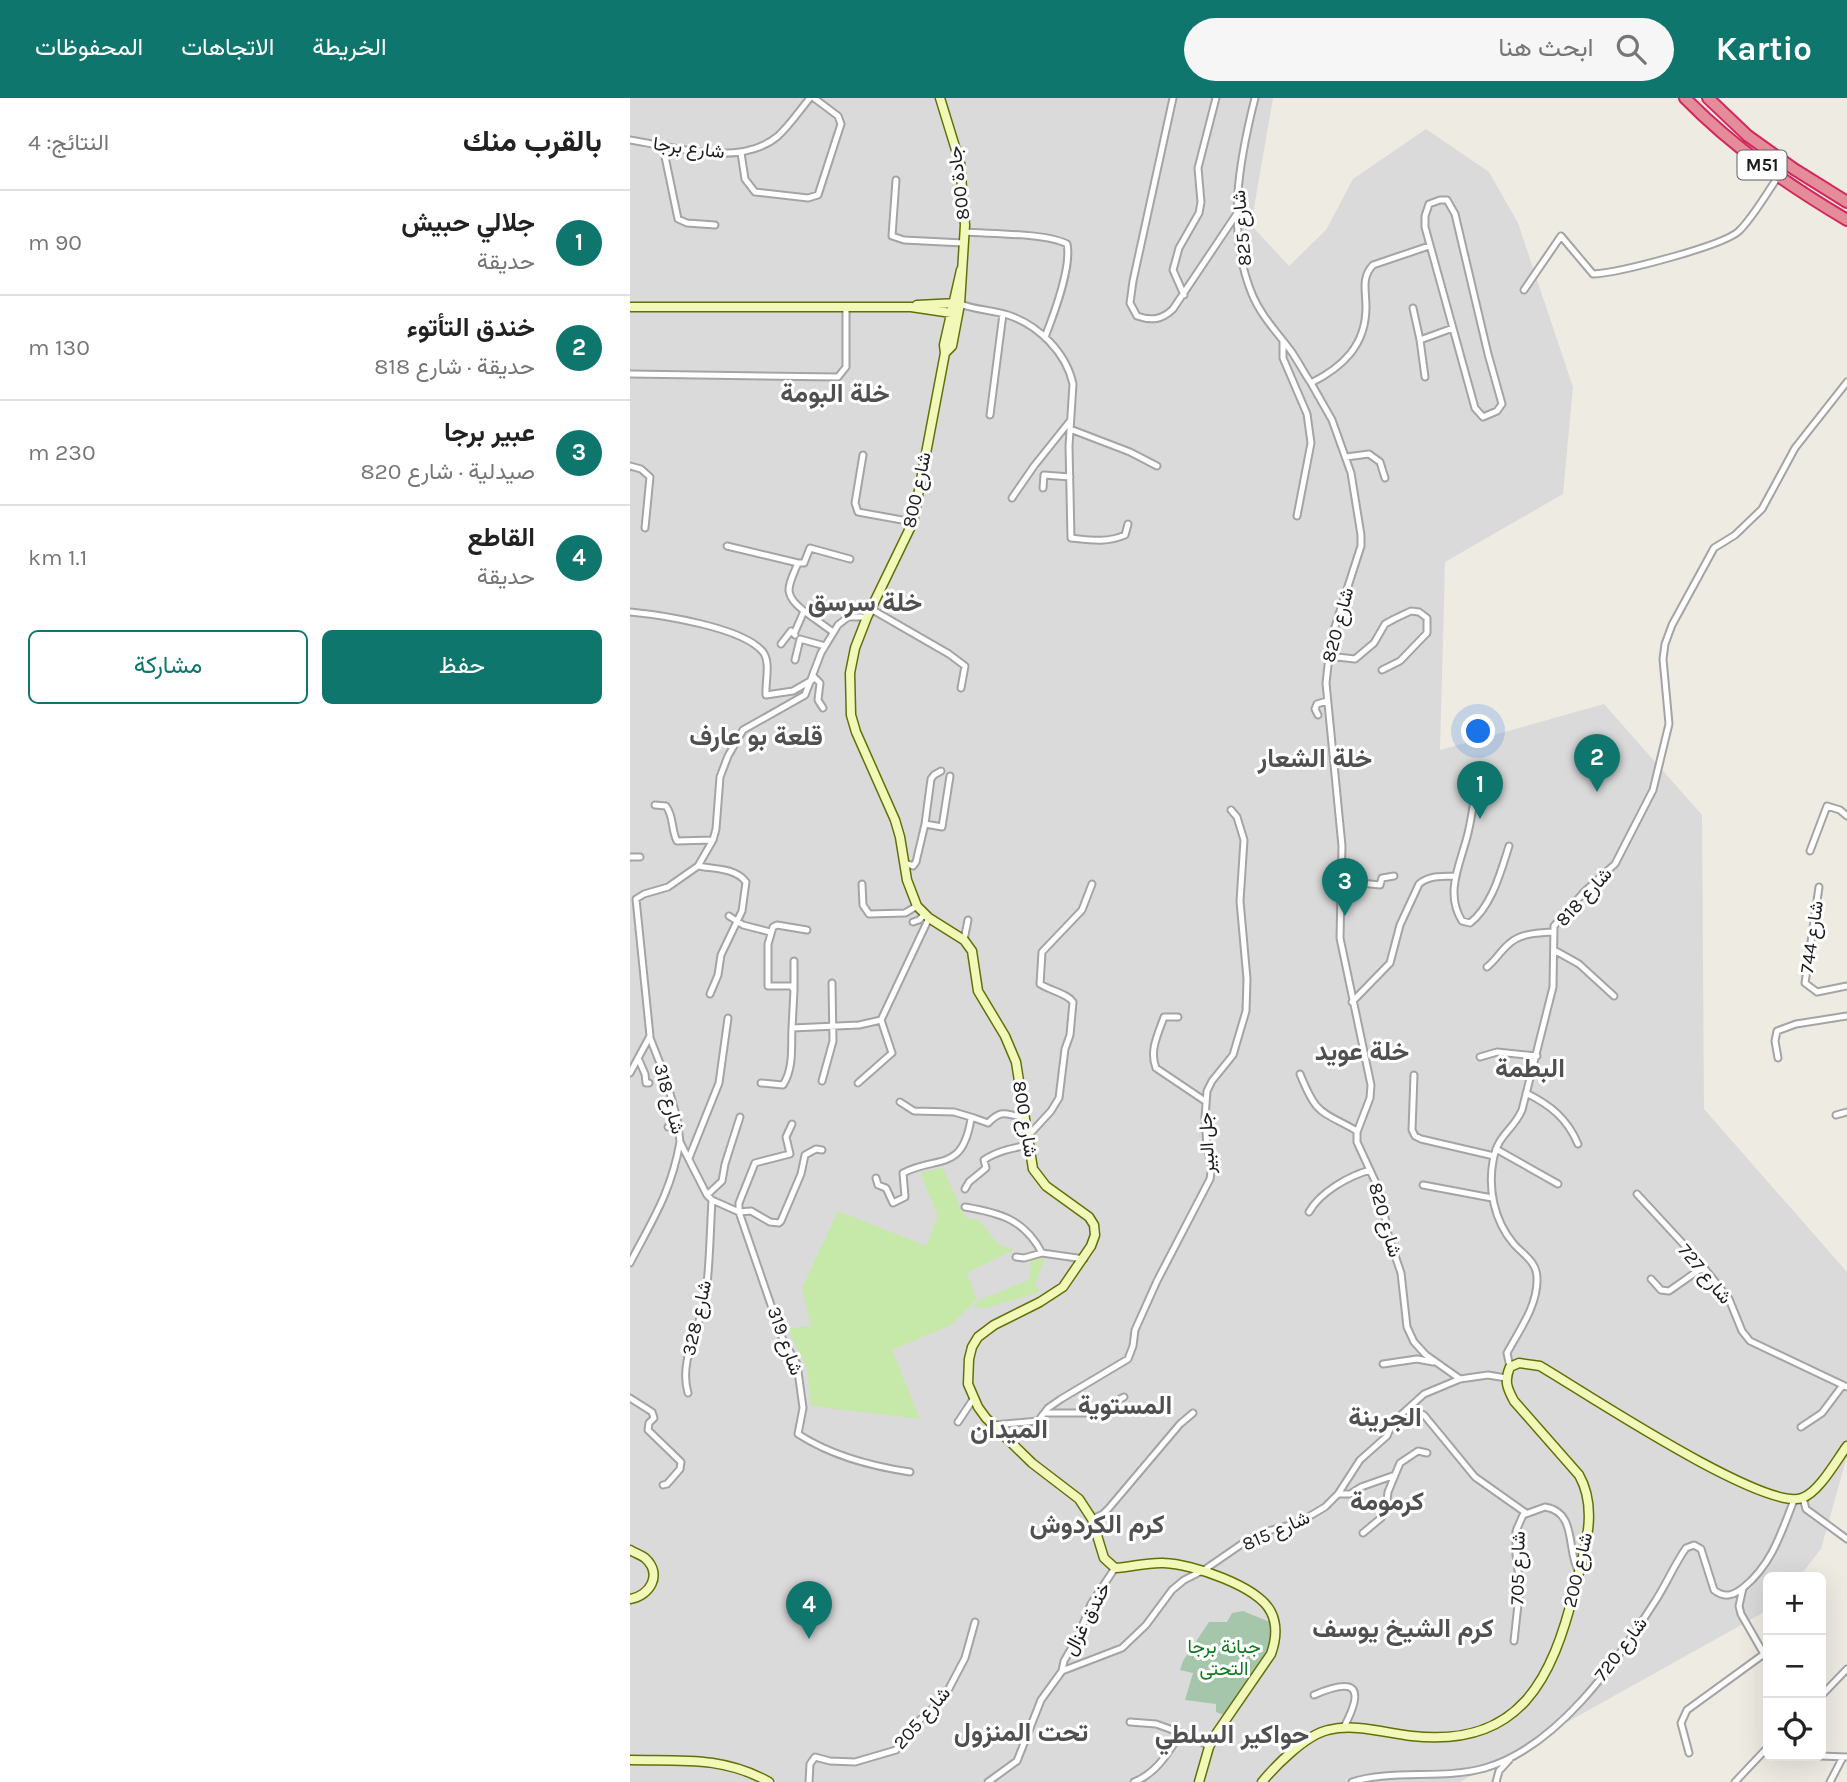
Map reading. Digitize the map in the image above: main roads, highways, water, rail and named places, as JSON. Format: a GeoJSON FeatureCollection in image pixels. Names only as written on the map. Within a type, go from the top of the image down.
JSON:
{"type":"FeatureCollection","features":[{"type":"Feature","properties":{"kind":"highway","name":"M51"},"geometry":{"type":"LineString","coordinates":[[1685,98],[1740,149],[1847,220]]}},
{"type":"Feature","properties":{"kind":"highway","name":"M51"},"geometry":{"type":"LineString","coordinates":[[1708,98],[1748,136],[1847,202]]}},
{"type":"Feature","properties":{"kind":"highway"},"geometry":{"type":"LineString","coordinates":[[1821,204],[1847,225]]}},
{"type":"Feature","properties":{"kind":"main road","name":"جادة 800"},"geometry":{"type":"LineString","coordinates":[[940,98],[960,163],[965,232],[961,270]]}},
{"type":"Feature","properties":{"kind":"main road","name":"شارع 800"},"geometry":{"type":"LineString","coordinates":[[961,270],[954,314],[953,346],[945,353],[913,522],[855,648],[850,673],[851,715],[895,820],[910,890],[917,906],[927,916],[964,940],[972,951],[978,991],[1005,1036],[1016,1062],[1033,1169],[1046,1186],[1089,1217],[1094,1224],[1096,1235],[1084,1259],[1063,1287],[978,1336],[972,1347],[967,1374],[974,1398],[993,1425],[1032,1463],[1079,1499],[1092,1519],[1104,1558],[1115,1568],[1162,1562],[1204,1570],[1220,1576],[1264,1603],[1271,1612],[1275,1625],[1275,1641],[1271,1654],[1209,1747],[1199,1782]]}},
{"type":"Feature","properties":{"kind":"main road"},"geometry":{"type":"LineString","coordinates":[[630,307],[846,308],[956,303]]}},
{"type":"Feature","properties":{"kind":"main road"},"geometry":{"type":"LineString","coordinates":[[911,307],[954,314]]}},
{"type":"Feature","properties":{"kind":"main road","name":"شارع 200"},"geometry":{"type":"LineString","coordinates":[[1265,1779],[1318,1734],[1343,1727],[1413,1736],[1469,1735],[1507,1719],[1529,1698],[1553,1660],[1589,1533],[1588,1503],[1584,1483],[1579,1475],[1514,1401],[1507,1388],[1506,1378],[1510,1367],[1518,1363],[1540,1366],[1724,1476],[1773,1497],[1798,1499],[1812,1492],[1843,1457]]}},
{"type":"Feature","properties":{"kind":"main road"},"geometry":{"type":"LineString","coordinates":[[1843,1457],[1847,1446]]}},
{"type":"Feature","properties":{"kind":"main road"},"geometry":{"type":"LineString","coordinates":[[630,1550],[647,1559],[652,1569],[653,1581],[649,1591],[630,1599]]}},
{"type":"Feature","properties":{"kind":"main road"},"geometry":{"type":"LineString","coordinates":[[630,1760],[719,1763],[741,1768],[769,1782]]}},
{"type":"Feature","properties":{"kind":"place","name":"خندق التأتوء"},"geometry":{"type":"Point","coordinates":[1597,792]}},
{"type":"Feature","properties":{"kind":"place","name":"جلالي حبيش"},"geometry":{"type":"Point","coordinates":[1480,819]}},
{"type":"Feature","properties":{"kind":"place","name":"عبير برجا"},"geometry":{"type":"Point","coordinates":[1345,916]}},
{"type":"Feature","properties":{"kind":"place","name":"القاطع"},"geometry":{"type":"Point","coordinates":[809,1639]}},
{"type":"Feature","properties":{"kind":"district","name":"خلة البومة"},"geometry":{"type":"Point","coordinates":[835,393]}},
{"type":"Feature","properties":{"kind":"district","name":"خلة سرسق"},"geometry":{"type":"Point","coordinates":[865,602]}},
{"type":"Feature","properties":{"kind":"district","name":"قلعة بو عارف"},"geometry":{"type":"Point","coordinates":[756,736]}},
{"type":"Feature","properties":{"kind":"district","name":"خلة الشعار"},"geometry":{"type":"Point","coordinates":[1315,758]}},
{"type":"Feature","properties":{"kind":"district","name":"خلة عويد"},"geometry":{"type":"Point","coordinates":[1362,1051]}},
{"type":"Feature","properties":{"kind":"district","name":"البطمة"},"geometry":{"type":"Point","coordinates":[1530,1068]}},
{"type":"Feature","properties":{"kind":"district","name":"المستوية"},"geometry":{"type":"Point","coordinates":[1125,1405]}},
{"type":"Feature","properties":{"kind":"district","name":"الجرينة"},"geometry":{"type":"Point","coordinates":[1385,1417]}},
{"type":"Feature","properties":{"kind":"district","name":"الميدان"},"geometry":{"type":"Point","coordinates":[1009,1429]}},
{"type":"Feature","properties":{"kind":"district","name":"كرمومة"},"geometry":{"type":"Point","coordinates":[1387,1501]}},
{"type":"Feature","properties":{"kind":"district","name":"كرم الكردوش"},"geometry":{"type":"Point","coordinates":[1097,1524]}},
{"type":"Feature","properties":{"kind":"district","name":"كرم الشيخ يوسف"},"geometry":{"type":"Point","coordinates":[1403,1628]}},
{"type":"Feature","properties":{"kind":"district","name":"تحت المنزول"},"geometry":{"type":"Point","coordinates":[1021,1732]}},
{"type":"Feature","properties":{"kind":"district","name":"حواكير السلطي"},"geometry":{"type":"Point","coordinates":[1232,1734]}},
{"type":"Feature","properties":{"kind":"park label","name":"جبانة برجا التحتى"},"geometry":{"type":"Point","coordinates":[1224,1658]}}]}
